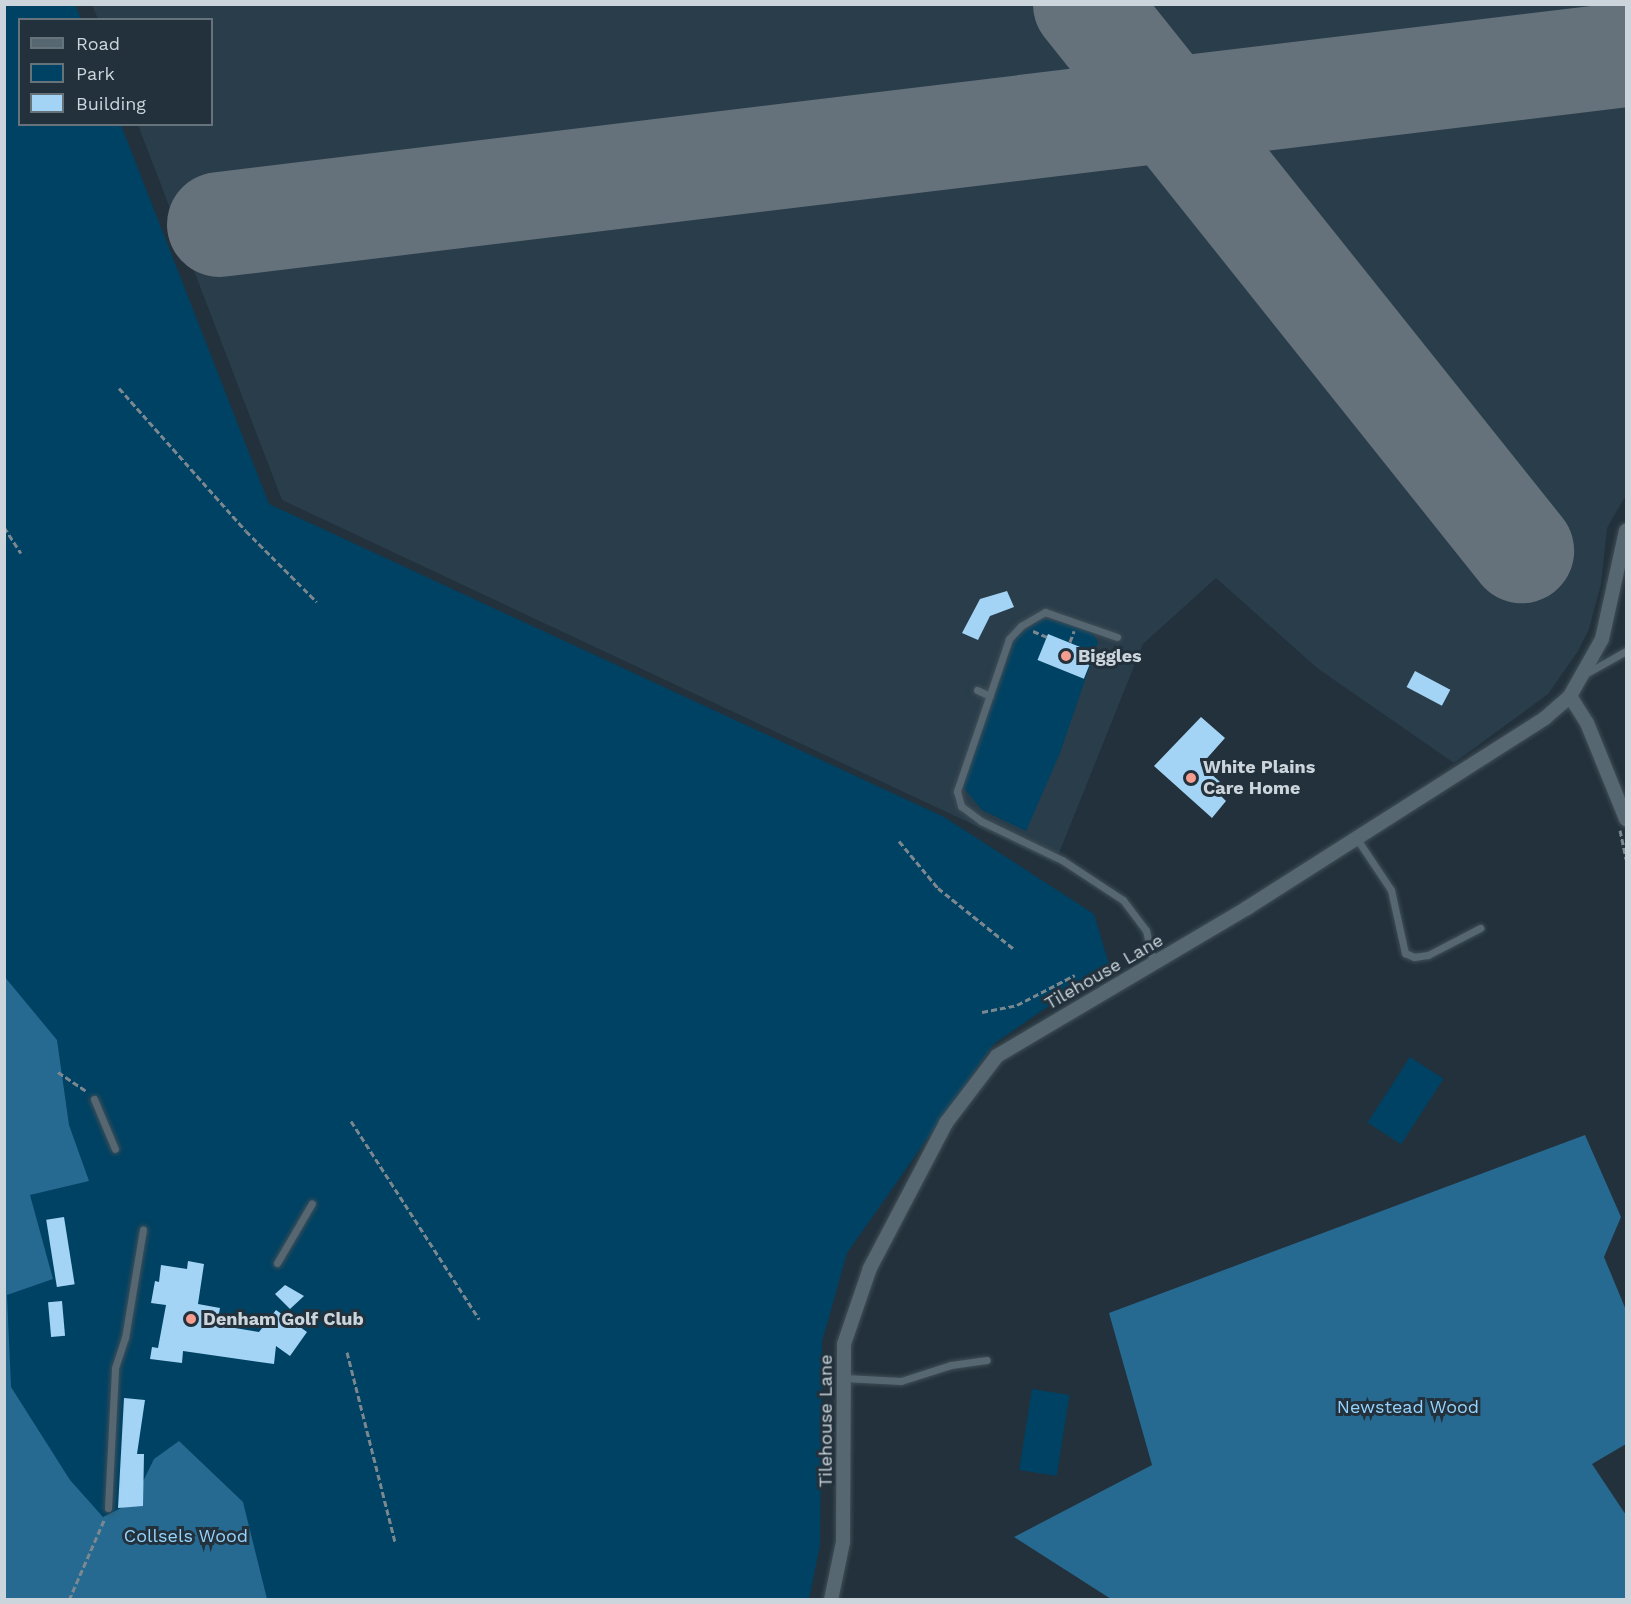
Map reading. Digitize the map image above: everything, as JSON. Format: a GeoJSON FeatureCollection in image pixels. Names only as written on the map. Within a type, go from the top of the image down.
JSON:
{"type":"FeatureCollection","features":[{"type":"Feature","properties":{"kind":"street","name":"Tilehouse Lane"},"geometry":{"type":"LineString","coordinates":[[831,1599],[843,1542],[844,1344],[870,1268],[946,1123],[997,1056],[1247,908],[1355,836],[1545,718],[1570,696],[1586,673],[1611,611],[1626,531]]}},
{"type":"Feature","properties":{"kind":"street"},"geometry":{"type":"LineString","coordinates":[[1570,696],[1587,723],[1626,812]]}},
{"type":"Feature","properties":{"kind":"lane"},"geometry":{"type":"LineString","coordinates":[[1117,637],[1045,612],[1020,626],[1009,639],[957,791],[961,806],[981,821],[1062,860],[1123,900],[1146,930],[1154,963]]}},
{"type":"Feature","properties":{"kind":"lane"},"geometry":{"type":"LineString","coordinates":[[1586,673],[1626,651]]}},
{"type":"Feature","properties":{"kind":"lane"},"geometry":{"type":"LineString","coordinates":[[977,690],[990,696]]}},
{"type":"Feature","properties":{"kind":"lane"},"geometry":{"type":"LineString","coordinates":[[1355,836],[1391,890],[1406,953],[1414,957],[1428,955],[1480,928]]}},
{"type":"Feature","properties":{"kind":"lane"},"geometry":{"type":"LineString","coordinates":[[94,1099],[115,1149]]}},
{"type":"Feature","properties":{"kind":"lane"},"geometry":{"type":"LineString","coordinates":[[277,1263],[312,1203]]}},
{"type":"Feature","properties":{"kind":"lane"},"geometry":{"type":"LineString","coordinates":[[108,1508],[115,1368],[125,1338],[143,1228]]}},
{"type":"Feature","properties":{"kind":"lane"},"geometry":{"type":"LineString","coordinates":[[844,1378],[901,1381],[951,1365],[987,1360]]}},
{"type":"Feature","properties":{"kind":"path"},"geometry":{"type":"LineString","coordinates":[[119,388],[246,531],[317,602]]}},
{"type":"Feature","properties":{"kind":"path"},"geometry":{"type":"LineString","coordinates":[[4,527],[21,553]]}},
{"type":"Feature","properties":{"kind":"path"},"geometry":{"type":"LineString","coordinates":[[899,841],[938,888],[1014,949]]}},
{"type":"Feature","properties":{"kind":"path"},"geometry":{"type":"LineString","coordinates":[[981,1012],[1017,1005],[1075,975]]}},
{"type":"Feature","properties":{"kind":"path"},"geometry":{"type":"LineString","coordinates":[[58,1072],[94,1099]]}},
{"type":"Feature","properties":{"kind":"path"},"geometry":{"type":"LineString","coordinates":[[351,1121],[479,1319]]}},
{"type":"Feature","properties":{"kind":"path"},"geometry":{"type":"LineString","coordinates":[[347,1352],[396,1542]]}},
{"type":"Feature","properties":{"kind":"path"},"geometry":{"type":"LineString","coordinates":[[69,1599],[108,1508]]}},
{"type":"Feature","properties":{"kind":"shaded area"},"geometry":{"type":"Polygon","coordinates":[[[92,5],[1626,5],[1626,495],[1607,528],[1601,584],[1589,629],[1578,651],[1548,694],[1454,763],[1317,668],[1216,578],[1143,644],[1055,863],[282,500],[138,126],[213,126],[213,18],[98,18],[92,5]]]}},
{"type":"Feature","properties":{"kind":"green space","name":"Denham Golf Club"},"geometry":{"type":"Polygon","coordinates":[[[75,4],[81,18],[18,18],[18,126],[121,126],[269,504],[944,817],[1094,914],[1109,964],[994,1044],[847,1253],[822,1342],[820,1545],[809,1599],[5,1600],[4,5],[75,4]]]}},
{"type":"Feature","properties":{"kind":"green space"},"geometry":{"type":"Polygon","coordinates":[[[1042,618],[1090,629],[1098,642],[1060,753],[1026,831],[982,810],[963,787],[1015,638],[1042,618]]]}},
{"type":"Feature","properties":{"kind":"green space","name":"Collsels Wood"},"geometry":{"type":"Polygon","coordinates":[[[4,976],[57,1040],[69,1125],[89,1181],[30,1195],[53,1279],[7,1295],[11,1387],[70,1480],[103,1517],[133,1502],[154,1459],[179,1441],[243,1502],[267,1599],[5,1599],[4,976]]]}},
{"type":"Feature","properties":{"kind":"green space"},"geometry":{"type":"Polygon","coordinates":[[[1410,1057],[1444,1079],[1401,1144],[1368,1122],[1410,1057]]]}},
{"type":"Feature","properties":{"kind":"green space","name":"Newstead Wood"},"geometry":{"type":"Polygon","coordinates":[[[1585,1135],[1621,1217],[1604,1257],[1626,1310],[1626,1444],[1592,1464],[1626,1515],[1626,1599],[1111,1599],[1014,1537],[1152,1465],[1109,1313],[1585,1135]]]}},
{"type":"Feature","properties":{"kind":"green space"},"geometry":{"type":"Polygon","coordinates":[[[1032,1389],[1070,1395],[1057,1476],[1019,1470],[1032,1389]]]}},
{"type":"Feature","properties":{"kind":"building"},"geometry":{"type":"Polygon","coordinates":[[[1007,591],[1014,607],[990,616],[978,640],[962,633],[980,599],[1007,591]]]}},
{"type":"Feature","properties":{"kind":"building","name":"Biggles"},"geometry":{"type":"Polygon","coordinates":[[[1048,634],[1094,653],[1084,679],[1038,660],[1048,634]]]}},
{"type":"Feature","properties":{"kind":"building"},"geometry":{"type":"Polygon","coordinates":[[[1415,671],[1450,690],[1442,706],[1407,687],[1415,671]]]}},
{"type":"Feature","properties":{"kind":"building","name":"White Plains Care Home"},"geometry":{"type":"Polygon","coordinates":[[[1201,717],[1225,738],[1201,765],[1228,789],[1221,796],[1226,801],[1212,818],[1154,766],[1201,717]]]}},
{"type":"Feature","properties":{"kind":"building"},"geometry":{"type":"Polygon","coordinates":[[[64,1217],[75,1284],[57,1287],[46,1220],[64,1217]]]}},
{"type":"Feature","properties":{"kind":"building","name":"Denham Golf Club"},"geometry":{"type":"Polygon","coordinates":[[[188,1261],[204,1264],[198,1304],[220,1308],[217,1325],[259,1332],[276,1310],[307,1332],[290,1356],[276,1346],[274,1364],[183,1351],[182,1363],[150,1359],[152,1347],[158,1348],[166,1305],[151,1303],[155,1281],[159,1282],[161,1265],[187,1269],[188,1261]]]}},
{"type":"Feature","properties":{"kind":"building"},"geometry":{"type":"Polygon","coordinates":[[[285,1285],[304,1296],[290,1309],[275,1294],[285,1285]]]}},
{"type":"Feature","properties":{"kind":"building"},"geometry":{"type":"Polygon","coordinates":[[[62,1301],[65,1336],[51,1337],[48,1302],[62,1301]]]}},
{"type":"Feature","properties":{"kind":"building"},"geometry":{"type":"Polygon","coordinates":[[[124,1398],[145,1400],[137,1454],[144,1454],[143,1506],[118,1508],[124,1398]]]}},
{"type":"Feature","properties":{"kind":"runway"},"geometry":{"type":"LineString","coordinates":[[1085,4],[1521,550]]}},
{"type":"Feature","properties":{"kind":"runway"},"geometry":{"type":"LineString","coordinates":[[219,224],[1626,54]]}},
{"type":"Feature","properties":{"kind":"place","name":"Biggles"},"geometry":{"type":"Point","coordinates":[1066,656]}},
{"type":"Feature","properties":{"kind":"place","name":"White Plains Care Home"},"geometry":{"type":"Point","coordinates":[1191,778]}},
{"type":"Feature","properties":{"kind":"place","name":"Denham Golf Club"},"geometry":{"type":"Point","coordinates":[191,1319]}}]}
